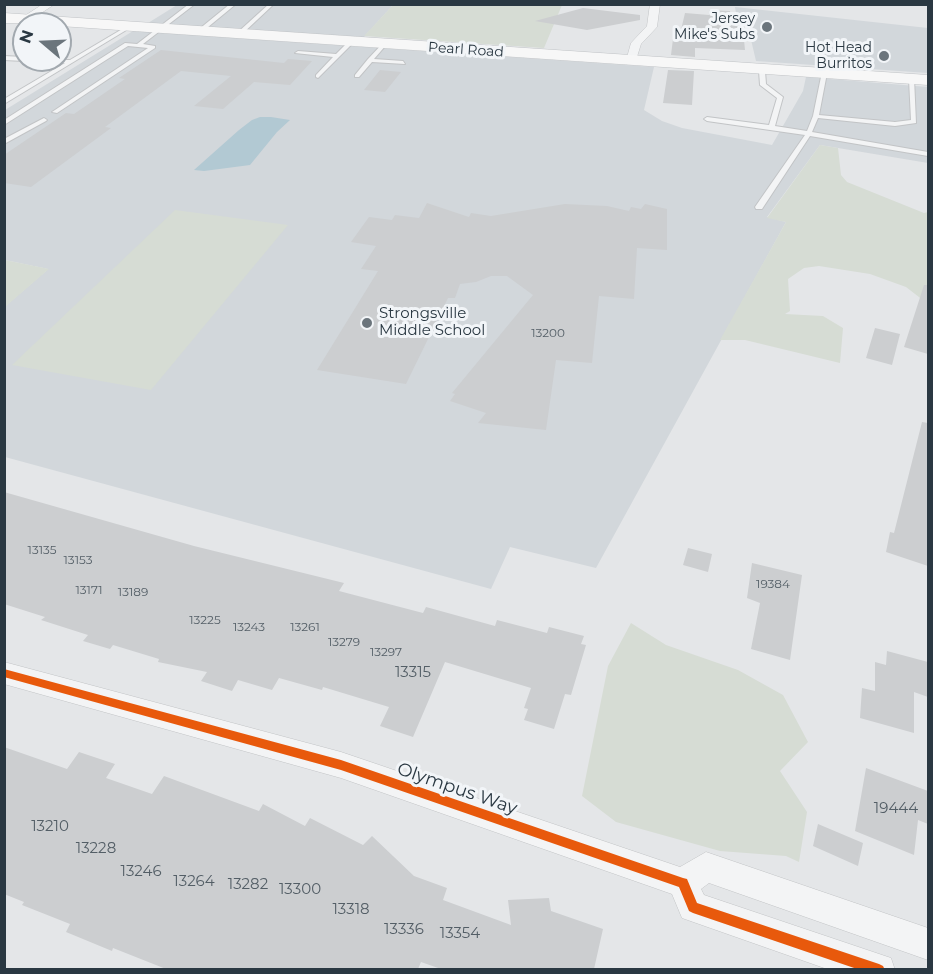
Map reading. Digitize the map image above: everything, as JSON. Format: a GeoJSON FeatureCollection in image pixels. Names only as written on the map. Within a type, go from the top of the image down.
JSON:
{"type":"FeatureCollection","features":[{"type":"Feature","properties":{"kind":"main road","name":"Pearl Road"},"geometry":{"type":"LineString","coordinates":[[72,22],[920,79]]}},
{"type":"Feature","properties":{"kind":"street"},"geometry":{"type":"LineString","coordinates":[[38,12],[51,4]]}},
{"type":"Feature","properties":{"kind":"street"},"geometry":{"type":"LineString","coordinates":[[631,61],[636,43],[652,27],[655,4]]}},
{"type":"Feature","properties":{"kind":"street","name":"Olympus Way"},"geometry":{"type":"LineString","coordinates":[[4,673],[341,765],[684,883]]}},
{"type":"Feature","properties":{"kind":"street"},"geometry":{"type":"LineString","coordinates":[[879,969],[693,907],[684,883],[706,867],[928,944]]}},
{"type":"Feature","properties":{"kind":"lane"},"geometry":{"type":"LineString","coordinates":[[139,45],[194,4]]}},
{"type":"Feature","properties":{"kind":"lane"},"geometry":{"type":"LineString","coordinates":[[200,31],[234,4]]}},
{"type":"Feature","properties":{"kind":"lane"},"geometry":{"type":"LineString","coordinates":[[239,34],[272,4]]}},
{"type":"Feature","properties":{"kind":"lane"},"geometry":{"type":"LineString","coordinates":[[72,61],[131,26]]}},
{"type":"Feature","properties":{"kind":"lane"},"geometry":{"type":"LineString","coordinates":[[318,76],[352,41]]}},
{"type":"Feature","properties":{"kind":"lane"},"geometry":{"type":"LineString","coordinates":[[4,123],[127,44],[153,47],[56,112]]}},
{"type":"Feature","properties":{"kind":"lane"},"geometry":{"type":"LineString","coordinates":[[357,76],[384,44]]}},
{"type":"Feature","properties":{"kind":"lane"},"geometry":{"type":"LineString","coordinates":[[298,53],[338,56]]}},
{"type":"Feature","properties":{"kind":"lane"},"geometry":{"type":"LineString","coordinates":[[370,60],[403,63]]}},
{"type":"Feature","properties":{"kind":"lane"},"geometry":{"type":"LineString","coordinates":[[762,71],[763,85],[780,97],[772,127]]}},
{"type":"Feature","properties":{"kind":"lane"},"geometry":{"type":"LineString","coordinates":[[4,102],[54,72]]}},
{"type":"Feature","properties":{"kind":"lane"},"geometry":{"type":"LineString","coordinates":[[759,207],[809,133],[816,116],[824,73]]}},
{"type":"Feature","properties":{"kind":"lane"},"geometry":{"type":"LineString","coordinates":[[816,116],[895,124],[914,122],[920,79]]}},
{"type":"Feature","properties":{"kind":"lane"},"geometry":{"type":"LineString","coordinates":[[707,119],[772,127],[928,154]]}},
{"type":"Feature","properties":{"kind":"lane"},"geometry":{"type":"LineString","coordinates":[[4,142],[44,120]]}},
{"type":"Feature","properties":{"kind":"shaded area"},"geometry":{"type":"Polygon","coordinates":[[[177,5],[393,5],[364,37],[148,23],[177,5]]]}},
{"type":"Feature","properties":{"kind":"shaded area"},"geometry":{"type":"Polygon","coordinates":[[[393,5],[562,5],[544,48],[364,36],[393,5]]]}},
{"type":"Feature","properties":{"kind":"shaded area"},"geometry":{"type":"Polygon","coordinates":[[[735,7],[928,28],[928,73],[756,61],[748,27],[738,26],[735,7]]]}},
{"type":"Feature","properties":{"kind":"shaded area","name":"Strongsville Middle School"},"geometry":{"type":"Polygon","coordinates":[[[133,31],[654,67],[644,110],[662,121],[682,128],[772,145],[803,91],[806,77],[928,87],[928,163],[820,145],[767,217],[786,222],[596,568],[510,547],[491,589],[5,457],[4,307],[48,269],[5,260],[5,110],[67,72],[72,72],[72,69],[133,31]]]}},
{"type":"Feature","properties":{"kind":"shaded area"},"geometry":{"type":"Polygon","coordinates":[[[820,145],[838,148],[841,175],[847,182],[924,213],[928,212],[928,304],[906,287],[870,274],[819,266],[804,268],[788,279],[790,311],[785,314],[823,316],[843,328],[840,363],[745,340],[720,340],[786,222],[767,218],[820,145]]]}},
{"type":"Feature","properties":{"kind":"shaded area"},"geometry":{"type":"Polygon","coordinates":[[[175,210],[288,225],[151,390],[12,365],[175,210]]]}},
{"type":"Feature","properties":{"kind":"shaded area"},"geometry":{"type":"Polygon","coordinates":[[[4,260],[49,269],[5,307],[4,260]]]}},
{"type":"Feature","properties":{"kind":"shaded area"},"geometry":{"type":"Polygon","coordinates":[[[631,623],[666,645],[738,670],[783,695],[808,742],[780,771],[807,812],[799,862],[786,856],[720,851],[616,822],[582,796],[608,666],[631,623]]]}},
{"type":"Feature","properties":{"kind":"water"},"geometry":{"type":"Polygon","coordinates":[[[260,117],[290,120],[250,165],[204,171],[194,170],[239,130],[260,117]]]}},
{"type":"Feature","properties":{"kind":"building"},"geometry":{"type":"Polygon","coordinates":[[[583,8],[640,15],[640,20],[587,30],[535,21],[583,8]]]}},
{"type":"Feature","properties":{"kind":"building"},"geometry":{"type":"Polygon","coordinates":[[[709,10],[730,11],[731,19],[742,20],[745,50],[695,48],[695,57],[671,55],[674,31],[680,34],[685,13],[709,15],[709,10]]]}},
{"type":"Feature","properties":{"kind":"building"},"geometry":{"type":"Polygon","coordinates":[[[161,50],[284,63],[288,59],[312,61],[290,85],[254,82],[223,109],[194,106],[231,76],[181,71],[105,127],[111,128],[31,187],[4,183],[4,155],[66,113],[74,114],[125,79],[119,78],[161,50]]]}},
{"type":"Feature","properties":{"kind":"building"},"geometry":{"type":"Polygon","coordinates":[[[380,70],[401,72],[385,92],[364,90],[380,70]]]}},
{"type":"Feature","properties":{"kind":"building"},"geometry":{"type":"Polygon","coordinates":[[[668,70],[694,71],[692,105],[663,103],[668,70]]]}},
{"type":"Feature","properties":{"kind":"building"},"geometry":{"type":"Polygon","coordinates":[[[427,203],[469,217],[471,213],[491,216],[565,204],[607,206],[629,211],[631,207],[641,209],[645,204],[667,209],[667,250],[637,248],[634,299],[599,296],[592,363],[556,360],[546,430],[478,423],[486,413],[450,401],[455,394],[452,393],[533,295],[507,276],[491,276],[476,282],[460,284],[455,298],[448,298],[406,384],[317,370],[378,271],[361,269],[376,246],[351,242],[369,217],[392,220],[395,215],[419,218],[427,203]]]}},
{"type":"Feature","properties":{"kind":"building"},"geometry":{"type":"Polygon","coordinates":[[[924,285],[928,285],[928,354],[904,347],[924,285]]]}},
{"type":"Feature","properties":{"kind":"building"},"geometry":{"type":"Polygon","coordinates":[[[875,328],[900,334],[892,365],[866,358],[875,328]]]}},
{"type":"Feature","properties":{"kind":"building"},"geometry":{"type":"Polygon","coordinates":[[[922,422],[928,423],[928,566],[886,552],[890,532],[894,533],[922,422]]]}},
{"type":"Feature","properties":{"kind":"building"},"geometry":{"type":"Polygon","coordinates":[[[4,492],[194,546],[344,583],[339,591],[423,613],[426,607],[495,626],[497,620],[547,633],[549,627],[584,636],[581,644],[586,645],[571,695],[565,694],[554,729],[524,720],[528,709],[524,708],[531,688],[445,662],[413,737],[380,726],[389,707],[323,687],[322,690],[279,678],[272,690],[238,680],[232,691],[201,681],[207,672],[158,662],[159,659],[113,645],[110,649],[83,641],[88,635],[41,620],[45,617],[4,604],[4,492]]]}},
{"type":"Feature","properties":{"kind":"building"},"geometry":{"type":"Polygon","coordinates":[[[688,548],[712,554],[708,572],[683,565],[688,548]]]}},
{"type":"Feature","properties":{"kind":"building"},"geometry":{"type":"Polygon","coordinates":[[[752,563],[802,575],[790,660],[751,649],[760,603],[747,598],[752,563]]]}},
{"type":"Feature","properties":{"kind":"building"},"geometry":{"type":"Polygon","coordinates":[[[887,651],[928,662],[928,697],[914,692],[914,733],[860,718],[862,688],[875,691],[875,662],[886,665],[887,651]]]}},
{"type":"Feature","properties":{"kind":"building"},"geometry":{"type":"Polygon","coordinates":[[[4,747],[67,769],[79,752],[115,764],[106,778],[152,794],[164,776],[259,811],[263,804],[305,826],[310,818],[363,845],[372,836],[414,876],[447,888],[443,900],[511,925],[508,900],[549,898],[551,911],[603,929],[594,969],[441,969],[421,962],[418,969],[166,969],[113,948],[112,951],[66,932],[70,924],[22,905],[24,902],[4,894],[4,747]]]}},
{"type":"Feature","properties":{"kind":"building"},"geometry":{"type":"Polygon","coordinates":[[[866,768],[928,791],[928,824],[918,820],[914,855],[855,831],[866,768]]]}},
{"type":"Feature","properties":{"kind":"building"},"geometry":{"type":"Polygon","coordinates":[[[818,824],[863,843],[858,866],[813,846],[818,824]]]}},
{"type":"Feature","properties":{"kind":"cycle path"},"geometry":{"type":"LineString","coordinates":[[4,673],[341,765],[683,883],[693,907],[879,970]]}},
{"type":"Feature","properties":{"kind":"place","name":"Jersey Mike's Subs"},"geometry":{"type":"Point","coordinates":[767,27]}},
{"type":"Feature","properties":{"kind":"place","name":"Hot Head Burritos"},"geometry":{"type":"Point","coordinates":[884,56]}},
{"type":"Feature","properties":{"kind":"place","name":"Strongsville Middle School"},"geometry":{"type":"Point","coordinates":[367,323]}}]}
